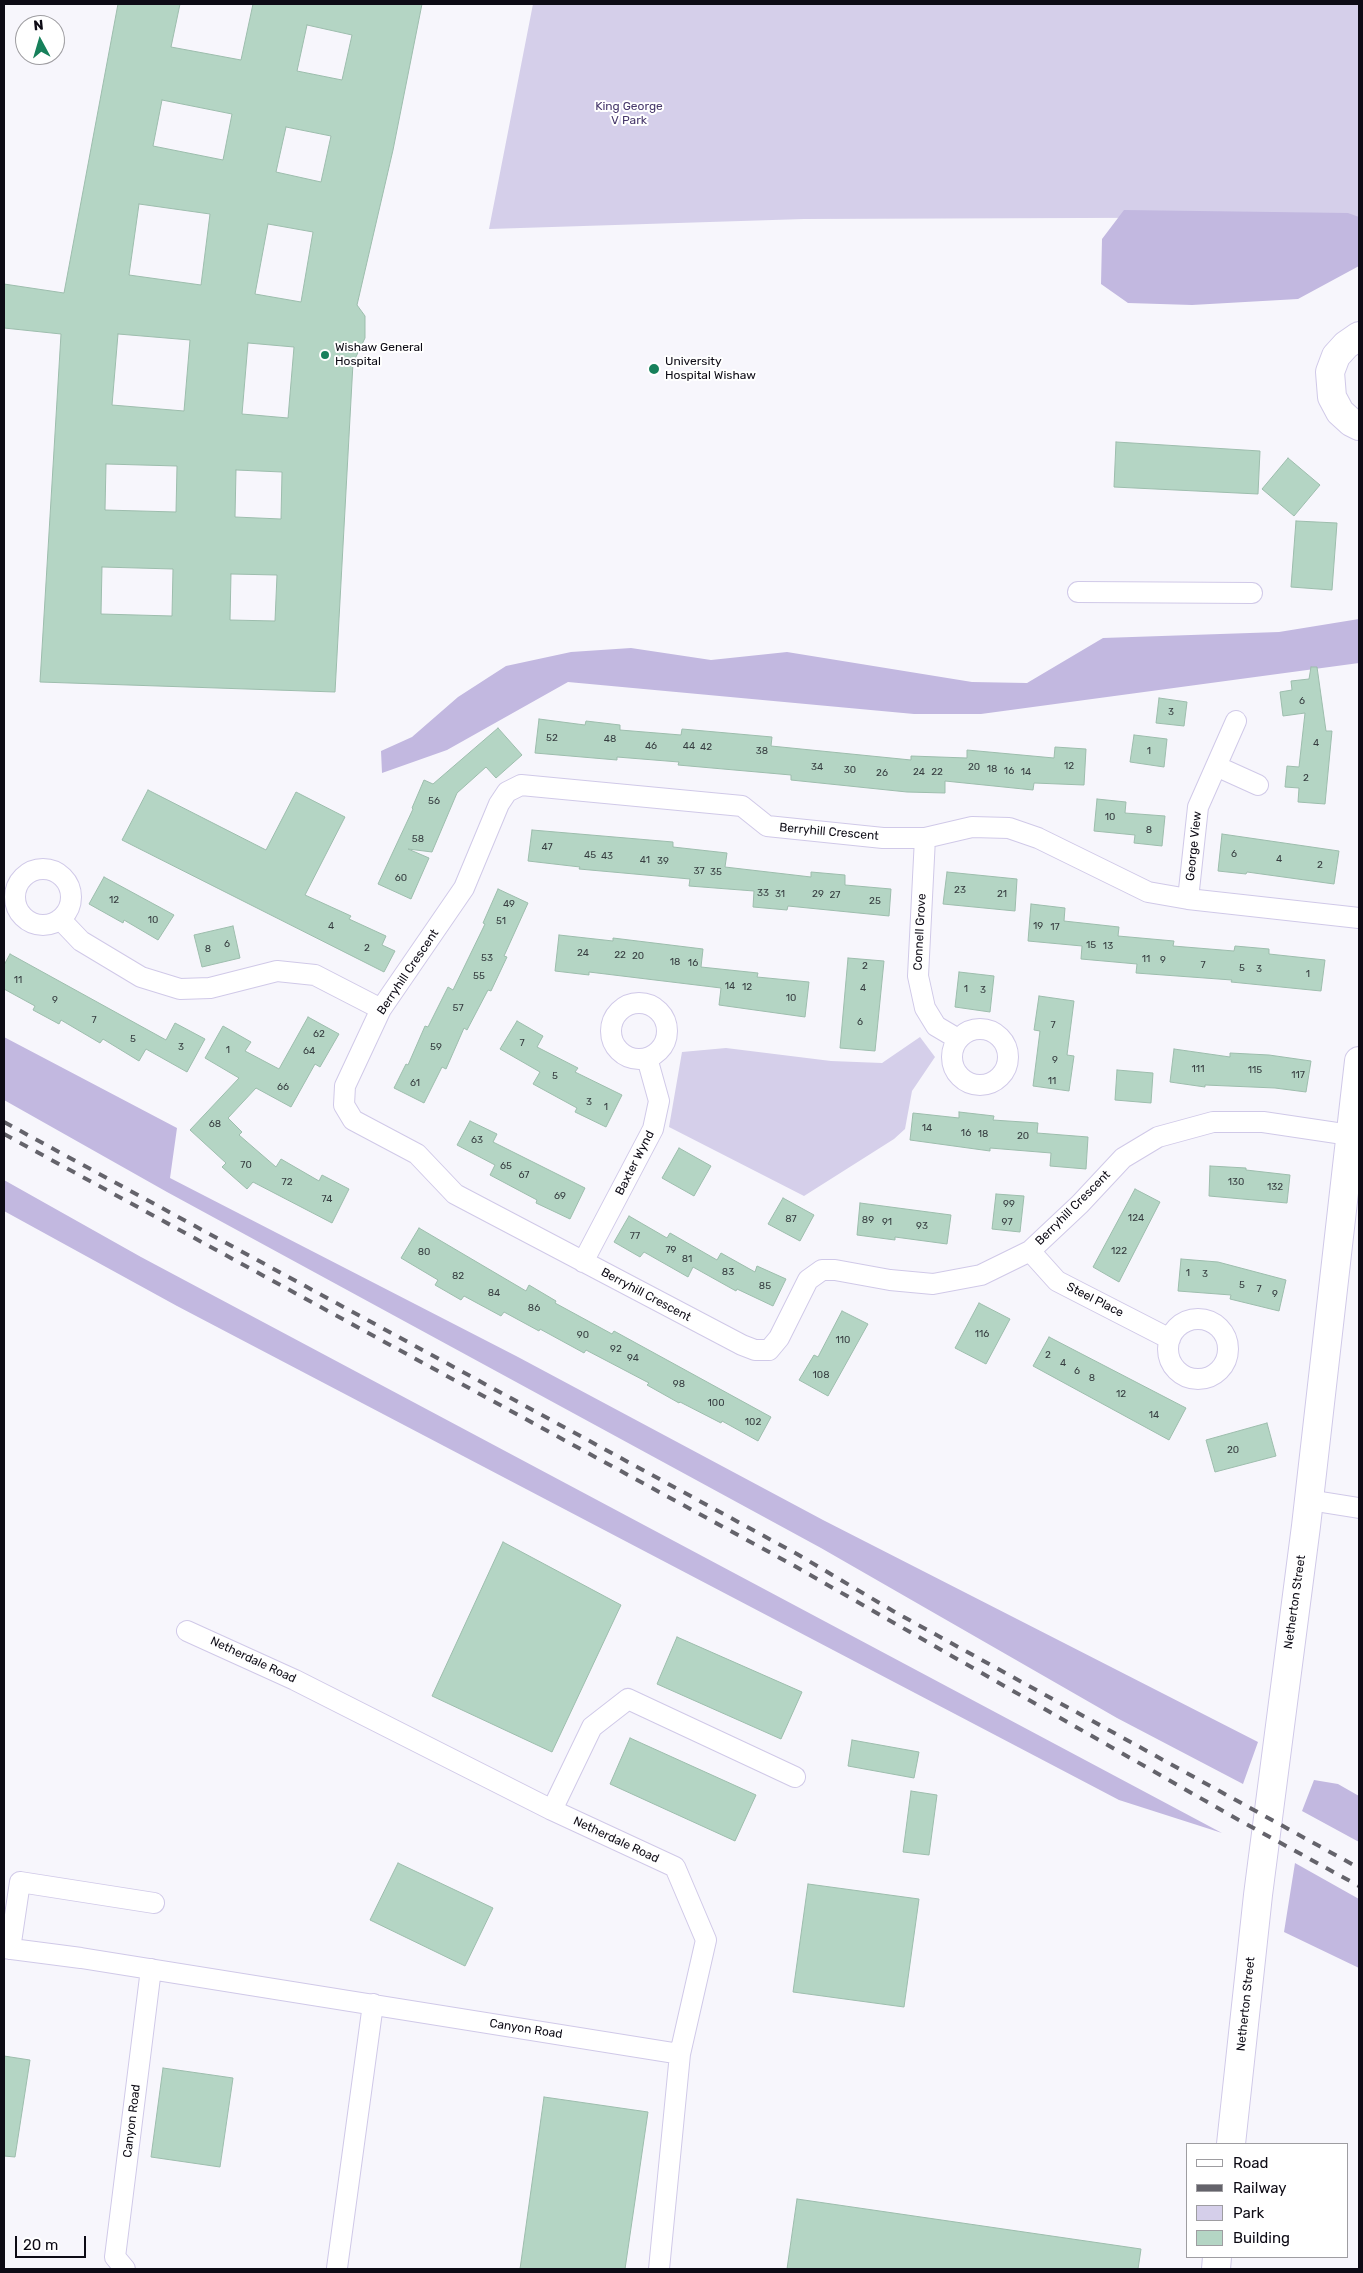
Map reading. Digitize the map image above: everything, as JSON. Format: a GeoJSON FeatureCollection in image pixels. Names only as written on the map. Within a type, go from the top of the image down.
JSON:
{"type":"FeatureCollection","features":[{"type":"Feature","properties":{"kind":"street"},"geometry":{"type":"LineString","coordinates":[[1359,336],[1346,345],[1336,356],[1330,372],[1332,397],[1340,412],[1351,422],[1359,426]]}},
{"type":"Feature","properties":{"kind":"street"},"geometry":{"type":"LineString","coordinates":[[1078,592],[1252,593]]}},
{"type":"Feature","properties":{"kind":"street","name":"George View"},"geometry":{"type":"LineString","coordinates":[[1188,900],[1198,807],[1236,721]]}},
{"type":"Feature","properties":{"kind":"street"},"geometry":{"type":"LineString","coordinates":[[1216,766],[1258,785]]}},
{"type":"Feature","properties":{"kind":"street","name":"Berryhill Crescent"},"geometry":{"type":"LineString","coordinates":[[1350,1135],[1263,1122],[1213,1122],[1158,1137],[1123,1158],[1080,1204],[1030,1251],[980,1275],[933,1284],[890,1280],[835,1270],[822,1270],[808,1280],[779,1338],[769,1350],[756,1350],[742,1345],[455,1194],[417,1154],[353,1120],[344,1105],[345,1086],[381,1009],[464,888],[499,804],[507,792],[521,785],[742,806],[767,826],[883,838],[925,838],[972,827],[1009,828],[1038,838],[1148,892],[1188,900],[1359,918]]}},
{"type":"Feature","properties":{"kind":"street","name":"Connell Grove"},"geometry":{"type":"LineString","coordinates":[[925,838],[918,976],[925,1008],[936,1026],[958,1039]]}},
{"type":"Feature","properties":{"kind":"street"},"geometry":{"type":"LineString","coordinates":[[60,919],[81,941],[141,976],[180,989],[210,988],[276,971],[316,975],[381,1009]]}},
{"type":"Feature","properties":{"kind":"street","name":"Baxter Wynd"},"geometry":{"type":"LineString","coordinates":[[583,1262],[654,1129],[660,1101],[646,1058]]}},
{"type":"Feature","properties":{"kind":"street","name":"Netherton Street"},"geometry":{"type":"LineString","coordinates":[[1230,2143],[1359,1060]]}},
{"type":"Feature","properties":{"kind":"street","name":"Steel Place"},"geometry":{"type":"LineString","coordinates":[[1030,1251],[1056,1280],[1170,1339]]}},
{"type":"Feature","properties":{"kind":"street"},"geometry":{"type":"LineString","coordinates":[[1308,1500],[1359,1508]]}},
{"type":"Feature","properties":{"kind":"street","name":"Netherdale Road"},"geometry":{"type":"LineString","coordinates":[[187,1631],[295,1680],[552,1810],[674,1867],[706,1940],[680,2054],[658,2269]]}},
{"type":"Feature","properties":{"kind":"street"},"geometry":{"type":"LineString","coordinates":[[552,1810],[592,1727],[628,1699],[795,1778]]}},
{"type":"Feature","properties":{"kind":"street"},"geometry":{"type":"LineString","coordinates":[[7,1948],[20,1882],[154,1902]]}},
{"type":"Feature","properties":{"kind":"street","name":"Canyon Road"},"geometry":{"type":"LineString","coordinates":[[7,1948],[151,1969],[680,2054]]}},
{"type":"Feature","properties":{"kind":"street","name":"Canyon Road"},"geometry":{"type":"LineString","coordinates":[[125,2269],[116,2258],[151,1969]]}},
{"type":"Feature","properties":{"kind":"street"},"geometry":{"type":"LineString","coordinates":[[336,2268],[373,2004]]}},
{"type":"Feature","properties":{"kind":"green space","name":"King George V Park"},"geometry":{"type":"Polygon","coordinates":[[[533,4],[1359,4],[1359,217],[804,219],[489,229],[533,4]]]}},
{"type":"Feature","properties":{"kind":"green space"},"geometry":{"type":"Polygon","coordinates":[[[920,1037],[935,1057],[912,1091],[905,1129],[894,1139],[804,1196],[669,1127],[682,1052],[726,1048],[831,1061],[882,1063],[920,1037]]]}},
{"type":"Feature","properties":{"kind":"shaded area"},"geometry":{"type":"Polygon","coordinates":[[[1124,210],[1348,213],[1359,217],[1359,266],[1298,299],[1192,305],[1128,303],[1101,284],[1102,239],[1124,210]]]}},
{"type":"Feature","properties":{"kind":"shaded area"},"geometry":{"type":"Polygon","coordinates":[[[1359,619],[1359,663],[981,714],[914,714],[568,682],[447,750],[382,773],[381,751],[412,737],[458,697],[506,666],[571,652],[631,648],[711,660],[787,652],[972,682],[1027,683],[1103,638],[1279,632],[1359,619]]]}},
{"type":"Feature","properties":{"kind":"shaded area"},"geometry":{"type":"Polygon","coordinates":[[[4,1037],[177,1128],[170,1178],[518,1357],[823,1520],[1258,1742],[1243,1784],[1117,1718],[821,1548],[167,1192],[4,1100],[4,1037]]]}},
{"type":"Feature","properties":{"kind":"shaded area"},"geometry":{"type":"Polygon","coordinates":[[[4,1180],[141,1257],[1222,1833],[1119,1800],[177,1306],[4,1211],[4,1180]]]}},
{"type":"Feature","properties":{"kind":"shaded area"},"geometry":{"type":"Polygon","coordinates":[[[1314,1780],[1338,1784],[1359,1796],[1359,1842],[1302,1811],[1314,1780]]]}},
{"type":"Feature","properties":{"kind":"shaded area"},"geometry":{"type":"Polygon","coordinates":[[[1295,1863],[1359,1899],[1359,1968],[1284,1932],[1295,1863]]]}},
{"type":"Feature","properties":{"kind":"building","name":"Wishaw General Hospital"},"geometry":{"type":"Polygon","coordinates":[[[118,4],[180,4],[171,47],[241,60],[253,4],[422,4],[393,150],[357,305],[365,316],[365,338],[353,363],[335,692],[40,682],[61,334],[4,328],[4,284],[64,293],[118,4]],[[307,25],[297,71],[342,80],[352,35],[307,25]],[[162,100],[153,146],[223,160],[232,114],[162,100]],[[286,127],[276,172],[321,182],[331,136],[286,127]],[[139,204],[129,275],[201,285],[210,214],[139,204]],[[268,224],[255,294],[301,302],[313,232],[268,224]],[[118,334],[112,405],[184,411],[190,340],[118,334]],[[248,343],[242,414],[288,418],[294,347],[248,343]],[[106,464],[105,510],[176,512],[177,466],[106,464]],[[236,470],[235,517],[281,519],[282,472],[236,470]],[[102,567],[101,614],[172,616],[173,569],[102,567]],[[231,574],[230,620],[275,621],[277,575],[231,574]]]}},
{"type":"Feature","properties":{"kind":"building"},"geometry":{"type":"Polygon","coordinates":[[[1116,442],[1260,451],[1258,494],[1114,487],[1116,442]]]}},
{"type":"Feature","properties":{"kind":"building"},"geometry":{"type":"Polygon","coordinates":[[[1288,458],[1320,485],[1294,516],[1262,489],[1288,458]]]}},
{"type":"Feature","properties":{"kind":"building"},"geometry":{"type":"Polygon","coordinates":[[[1296,521],[1337,523],[1332,590],[1291,587],[1296,521]]]}},
{"type":"Feature","properties":{"kind":"building"},"geometry":{"type":"Polygon","coordinates":[[[1311,667],[1317,667],[1326,731],[1332,731],[1325,804],[1298,802],[1299,788],[1285,787],[1287,766],[1299,767],[1305,713],[1283,716],[1280,692],[1292,690],[1291,681],[1309,679],[1311,667]]]}},
{"type":"Feature","properties":{"kind":"building"},"geometry":{"type":"Polygon","coordinates":[[[1159,698],[1187,702],[1184,726],[1156,723],[1159,698]]]}},
{"type":"Feature","properties":{"kind":"building"},"geometry":{"type":"Polygon","coordinates":[[[539,719],[585,725],[586,721],[620,725],[620,730],[681,735],[682,729],[772,737],[771,746],[911,760],[911,756],[967,758],[967,750],[1054,758],[1055,747],[1086,749],[1084,785],[1034,783],[1033,790],[945,781],[945,793],[907,792],[791,780],[791,775],[678,765],[679,762],[617,757],[617,760],[535,753],[539,719]]]}},
{"type":"Feature","properties":{"kind":"building"},"geometry":{"type":"Polygon","coordinates":[[[498,728],[522,755],[496,778],[486,767],[457,793],[432,852],[408,849],[429,858],[411,899],[378,884],[413,809],[424,780],[433,784],[498,728]]]}},
{"type":"Feature","properties":{"kind":"building"},"geometry":{"type":"Polygon","coordinates":[[[1134,735],[1167,739],[1164,767],[1130,762],[1134,735]]]}},
{"type":"Feature","properties":{"kind":"building"},"geometry":{"type":"Polygon","coordinates":[[[148,790],[266,850],[296,792],[345,817],[305,895],[351,916],[349,919],[386,936],[382,945],[395,951],[384,972],[122,840],[148,790]]]}},
{"type":"Feature","properties":{"kind":"building"},"geometry":{"type":"Polygon","coordinates":[[[1097,799],[1126,802],[1125,813],[1165,816],[1162,846],[1134,843],[1135,835],[1094,831],[1097,799]]]}},
{"type":"Feature","properties":{"kind":"building"},"geometry":{"type":"Polygon","coordinates":[[[532,830],[673,842],[673,847],[727,853],[725,867],[811,877],[811,872],[845,875],[845,885],[891,889],[889,916],[788,906],[787,910],[753,907],[754,891],[689,886],[690,879],[579,869],[580,867],[528,861],[532,830]]]}},
{"type":"Feature","properties":{"kind":"building"},"geometry":{"type":"Polygon","coordinates":[[[1222,834],[1339,851],[1334,884],[1247,872],[1246,874],[1218,871],[1222,834]]]}},
{"type":"Feature","properties":{"kind":"building"},"geometry":{"type":"Polygon","coordinates":[[[947,872],[1017,879],[1015,911],[943,904],[947,872]]]}},
{"type":"Feature","properties":{"kind":"building"},"geometry":{"type":"Polygon","coordinates":[[[104,877],[174,915],[158,940],[124,920],[123,923],[89,904],[104,877]]]}},
{"type":"Feature","properties":{"kind":"building"},"geometry":{"type":"Polygon","coordinates":[[[498,889],[528,903],[504,956],[507,957],[491,991],[488,990],[467,1030],[464,1028],[446,1069],[442,1067],[424,1103],[394,1088],[406,1064],[408,1065],[425,1026],[428,1027],[448,987],[453,990],[485,924],[483,923],[498,889]]]}},
{"type":"Feature","properties":{"kind":"building"},"geometry":{"type":"Polygon","coordinates":[[[1031,904],[1065,908],[1064,921],[1119,927],[1118,936],[1174,941],[1173,946],[1234,951],[1235,946],[1269,949],[1269,954],[1325,960],[1321,991],[1231,982],[1232,980],[1136,973],[1137,964],[1081,959],[1082,946],[1028,941],[1031,904]]]}},
{"type":"Feature","properties":{"kind":"building"},"geometry":{"type":"Polygon","coordinates":[[[233,926],[240,958],[202,967],[194,935],[233,926]]]}},
{"type":"Feature","properties":{"kind":"building"},"geometry":{"type":"Polygon","coordinates":[[[559,935],[613,941],[613,938],[703,949],[701,967],[758,973],[757,977],[809,982],[805,1017],[719,1005],[721,988],[589,972],[589,975],[555,971],[559,935]]]}},
{"type":"Feature","properties":{"kind":"building"},"geometry":{"type":"Polygon","coordinates":[[[10,954],[166,1040],[175,1023],[205,1039],[187,1072],[146,1049],[139,1061],[103,1039],[100,1043],[61,1020],[59,1024],[33,1010],[35,1006],[4,989],[4,965],[10,954]]]}},
{"type":"Feature","properties":{"kind":"building"},"geometry":{"type":"Polygon","coordinates":[[[848,958],[884,961],[875,1051],[840,1048],[848,958]]]}},
{"type":"Feature","properties":{"kind":"building"},"geometry":{"type":"Polygon","coordinates":[[[959,972],[994,976],[990,1012],[955,1007],[959,972]]]}},
{"type":"Feature","properties":{"kind":"building"},"geometry":{"type":"Polygon","coordinates":[[[1039,996],[1074,1001],[1067,1055],[1074,1056],[1069,1091],[1033,1086],[1040,1031],[1034,1030],[1039,996]]]}},
{"type":"Feature","properties":{"kind":"building"},"geometry":{"type":"Polygon","coordinates":[[[308,1017],[339,1034],[320,1067],[315,1064],[291,1107],[256,1088],[228,1118],[242,1132],[239,1135],[276,1167],[281,1159],[319,1181],[322,1175],[349,1189],[332,1223],[253,1182],[247,1189],[222,1167],[226,1163],[190,1130],[239,1078],[205,1058],[223,1026],[251,1042],[245,1051],[279,1069],[308,1017]]]}},
{"type":"Feature","properties":{"kind":"building"},"geometry":{"type":"Polygon","coordinates":[[[517,1021],[543,1036],[537,1047],[578,1068],[575,1072],[622,1095],[606,1127],[575,1112],[577,1108],[533,1084],[540,1072],[500,1049],[517,1021]]]}},
{"type":"Feature","properties":{"kind":"building"},"geometry":{"type":"Polygon","coordinates":[[[1174,1049],[1230,1057],[1230,1053],[1269,1055],[1311,1061],[1306,1092],[1275,1088],[1205,1085],[1205,1087],[1170,1082],[1174,1049]]]}},
{"type":"Feature","properties":{"kind":"building"},"geometry":{"type":"Polygon","coordinates":[[[1117,1070],[1153,1073],[1151,1103],[1115,1100],[1117,1070]]]}},
{"type":"Feature","properties":{"kind":"building"},"geometry":{"type":"Polygon","coordinates":[[[959,1112],[994,1116],[993,1120],[1038,1123],[1037,1133],[1088,1137],[1086,1169],[1050,1166],[1051,1153],[990,1148],[990,1151],[910,1140],[913,1113],[959,1118],[959,1112]]]}},
{"type":"Feature","properties":{"kind":"building"},"geometry":{"type":"Polygon","coordinates":[[[470,1121],[497,1134],[493,1142],[585,1188],[570,1219],[536,1203],[537,1200],[490,1175],[495,1165],[457,1145],[470,1121]]]}},
{"type":"Feature","properties":{"kind":"building"},"geometry":{"type":"Polygon","coordinates":[[[679,1148],[711,1166],[694,1196],[662,1178],[679,1148]]]}},
{"type":"Feature","properties":{"kind":"building"},"geometry":{"type":"Polygon","coordinates":[[[1210,1166],[1246,1168],[1246,1170],[1290,1175],[1287,1203],[1209,1196],[1210,1166]]]}},
{"type":"Feature","properties":{"kind":"building"},"geometry":{"type":"Polygon","coordinates":[[[1135,1189],[1160,1202],[1119,1282],[1093,1267],[1135,1189]]]}},
{"type":"Feature","properties":{"kind":"building"},"geometry":{"type":"Polygon","coordinates":[[[996,1194],[1024,1196],[1020,1232],[992,1229],[996,1194]]]}},
{"type":"Feature","properties":{"kind":"building"},"geometry":{"type":"Polygon","coordinates":[[[783,1198],[814,1215],[800,1241],[768,1224],[783,1198]]]}},
{"type":"Feature","properties":{"kind":"building"},"geometry":{"type":"Polygon","coordinates":[[[860,1203],[951,1215],[947,1244],[895,1237],[895,1240],[857,1235],[860,1203]]]}},
{"type":"Feature","properties":{"kind":"building"},"geometry":{"type":"Polygon","coordinates":[[[629,1216],[667,1238],[670,1233],[717,1260],[721,1253],[755,1272],[757,1266],[786,1279],[773,1306],[737,1289],[736,1291],[693,1267],[688,1277],[644,1252],[640,1257],[614,1242],[629,1216]]]}},
{"type":"Feature","properties":{"kind":"building"},"geometry":{"type":"Polygon","coordinates":[[[419,1228],[526,1291],[529,1285],[556,1301],[555,1303],[612,1334],[614,1331],[771,1417],[758,1441],[722,1421],[721,1423],[679,1403],[647,1385],[649,1383],[586,1350],[584,1353],[504,1312],[501,1316],[464,1296],[461,1300],[435,1285],[438,1280],[401,1258],[419,1228]]]}},
{"type":"Feature","properties":{"kind":"building"},"geometry":{"type":"Polygon","coordinates":[[[1181,1259],[1218,1262],[1286,1280],[1279,1311],[1230,1299],[1231,1295],[1178,1291],[1181,1259]]]}},
{"type":"Feature","properties":{"kind":"building"},"geometry":{"type":"Polygon","coordinates":[[[979,1303],[1010,1319],[986,1364],[955,1348],[979,1303]]]}},
{"type":"Feature","properties":{"kind":"building"},"geometry":{"type":"Polygon","coordinates":[[[842,1311],[868,1324],[828,1396],[799,1380],[814,1355],[818,1357],[842,1311]]]}},
{"type":"Feature","properties":{"kind":"building"},"geometry":{"type":"Polygon","coordinates":[[[1049,1337],[1186,1408],[1169,1440],[1033,1366],[1049,1337]]]}},
{"type":"Feature","properties":{"kind":"building"},"geometry":{"type":"Polygon","coordinates":[[[1267,1423],[1276,1456],[1215,1472],[1206,1440],[1267,1423]]]}},
{"type":"Feature","properties":{"kind":"building"},"geometry":{"type":"Polygon","coordinates":[[[503,1542],[621,1605],[552,1752],[432,1696],[503,1542]]]}},
{"type":"Feature","properties":{"kind":"building"},"geometry":{"type":"Polygon","coordinates":[[[677,1637],[802,1692],[781,1739],[657,1684],[677,1637]]]}},
{"type":"Feature","properties":{"kind":"building"},"geometry":{"type":"Polygon","coordinates":[[[630,1738],[756,1795],[735,1841],[610,1784],[630,1738]]]}},
{"type":"Feature","properties":{"kind":"building"},"geometry":{"type":"Polygon","coordinates":[[[852,1740],[919,1752],[914,1778],[848,1766],[852,1740]]]}},
{"type":"Feature","properties":{"kind":"building"},"geometry":{"type":"Polygon","coordinates":[[[911,1791],[937,1795],[929,1855],[903,1852],[911,1791]]]}},
{"type":"Feature","properties":{"kind":"building"},"geometry":{"type":"Polygon","coordinates":[[[398,1863],[493,1908],[465,1966],[370,1920],[398,1863]]]}},
{"type":"Feature","properties":{"kind":"building"},"geometry":{"type":"Polygon","coordinates":[[[808,1884],[919,1899],[904,2007],[793,1992],[808,1884]]]}},
{"type":"Feature","properties":{"kind":"building"},"geometry":{"type":"Polygon","coordinates":[[[4,2056],[30,2060],[15,2157],[4,2156],[4,2056]]]}},
{"type":"Feature","properties":{"kind":"building"},"geometry":{"type":"Polygon","coordinates":[[[163,2068],[233,2078],[220,2167],[151,2157],[163,2068]]]}},
{"type":"Feature","properties":{"kind":"building"},"geometry":{"type":"Polygon","coordinates":[[[544,2097],[648,2112],[625,2269],[520,2269],[544,2097]]]}},
{"type":"Feature","properties":{"kind":"building"},"geometry":{"type":"Polygon","coordinates":[[[797,2199],[1141,2249],[1138,2269],[787,2269],[797,2199]]]}},
{"type":"Feature","properties":{"kind":"railway"},"geometry":{"type":"LineString","coordinates":[[4,1122],[797,1554],[893,1611],[1359,1868]]}},
{"type":"Feature","properties":{"kind":"railway"},"geometry":{"type":"LineString","coordinates":[[4,1134],[791,1564],[1237,1819],[1359,1886]]}},
{"type":"Feature","properties":{"kind":"place","name":"Wishaw General Hospital"},"geometry":{"type":"Point","coordinates":[325,355]}},
{"type":"Feature","properties":{"kind":"place","name":"University Hospital Wishaw"},"geometry":{"type":"Point","coordinates":[654,369]}}]}
